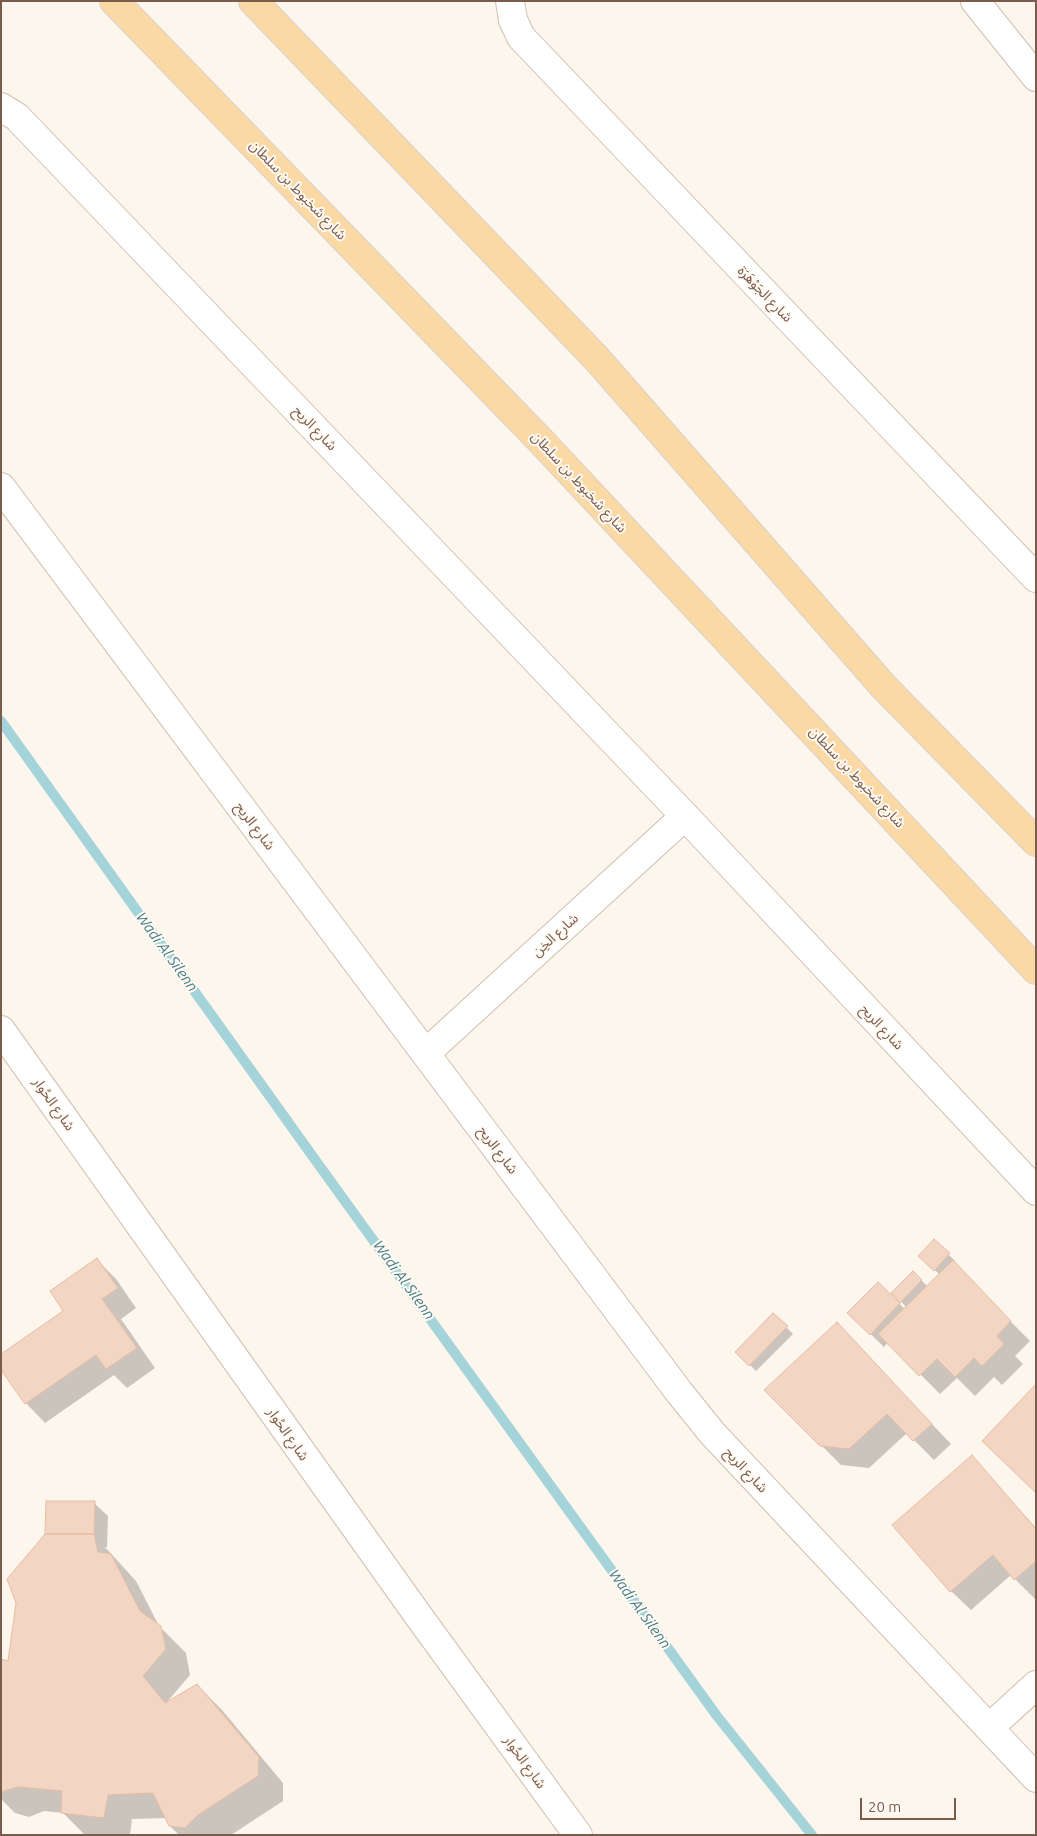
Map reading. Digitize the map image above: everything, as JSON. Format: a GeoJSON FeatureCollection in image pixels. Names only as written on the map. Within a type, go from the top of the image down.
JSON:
{"type":"FeatureCollection","features":[{"type":"Feature","properties":{"kind":"main road","name":"شارع شخبوط بن سلطان"},"geometry":{"type":"LineString","coordinates":[[114,1],[540,440],[1036,970]]}},
{"type":"Feature","properties":{"kind":"main road"},"geometry":{"type":"LineString","coordinates":[[253,1],[597,359],[884,687],[1036,842]]}},
{"type":"Feature","properties":{"kind":"street","name":"شارع الجَوْهَرَة"},"geometry":{"type":"LineString","coordinates":[[510,1],[513,20],[521,37],[1036,578]]}},
{"type":"Feature","properties":{"kind":"street"},"geometry":{"type":"LineString","coordinates":[[975,1],[1036,78]]}},
{"type":"Feature","properties":{"kind":"street","name":"شارع الريح"},"geometry":{"type":"LineString","coordinates":[[1,107],[17,117],[685,816],[1036,1191]]}},
{"type":"Feature","properties":{"kind":"street","name":"شارع الريح"},"geometry":{"type":"LineString","coordinates":[[1,487],[679,1392],[712,1433],[1036,1778]]}},
{"type":"Feature","properties":{"kind":"street","name":"شارع الخِن"},"geometry":{"type":"LineString","coordinates":[[426,1053],[685,816]]}},
{"type":"Feature","properties":{"kind":"street","name":"شارع الحُوار"},"geometry":{"type":"LineString","coordinates":[[1,1030],[420,1618],[578,1835]]}},
{"type":"Feature","properties":{"kind":"street"},"geometry":{"type":"LineString","coordinates":[[989,1728],[1036,1685]]}},
{"type":"Feature","properties":{"kind":"building"},"geometry":{"type":"Polygon","coordinates":[[[934,1239],[950,1253],[934,1271],[918,1256],[934,1239]]]}},
{"type":"Feature","properties":{"kind":"building"},"geometry":{"type":"Polygon","coordinates":[[[97,1258],[118,1288],[102,1299],[137,1348],[106,1369],[96,1355],[25,1404],[1,1370],[1,1354],[63,1311],[50,1291],[97,1258]]]}},
{"type":"Feature","properties":{"kind":"building"},"geometry":{"type":"Polygon","coordinates":[[[953,1260],[1011,1321],[997,1336],[1004,1344],[982,1366],[974,1358],[955,1377],[937,1359],[919,1376],[878,1334],[953,1260]]]}},
{"type":"Feature","properties":{"kind":"building"},"geometry":{"type":"Polygon","coordinates":[[[913,1271],[922,1280],[900,1303],[891,1293],[913,1271]]]}},
{"type":"Feature","properties":{"kind":"building"},"geometry":{"type":"Polygon","coordinates":[[[878,1282],[900,1303],[870,1335],[847,1313],[878,1282]]]}},
{"type":"Feature","properties":{"kind":"building"},"geometry":{"type":"Polygon","coordinates":[[[773,1313],[788,1326],[749,1366],[735,1352],[773,1313]]]}},
{"type":"Feature","properties":{"kind":"building"},"geometry":{"type":"Polygon","coordinates":[[[837,1322],[932,1424],[913,1441],[887,1414],[849,1449],[820,1446],[764,1390],[837,1322]]]}},
{"type":"Feature","properties":{"kind":"building"},"geometry":{"type":"Polygon","coordinates":[[[1036,1384],[1036,1493],[982,1441],[1036,1384]]]}},
{"type":"Feature","properties":{"kind":"building"},"geometry":{"type":"Polygon","coordinates":[[[972,1455],[1036,1529],[1036,1561],[1014,1580],[993,1555],[950,1592],[892,1525],[972,1455]]]}},
{"type":"Feature","properties":{"kind":"building"},"geometry":{"type":"Polygon","coordinates":[[[46,1501],[95,1501],[94,1534],[45,1534],[46,1501]]]}},
{"type":"Feature","properties":{"kind":"building"},"geometry":{"type":"Polygon","coordinates":[[[45,1534],[94,1534],[98,1552],[111,1554],[140,1611],[161,1626],[166,1649],[143,1676],[165,1703],[197,1684],[259,1757],[258,1776],[198,1815],[185,1828],[169,1826],[153,1793],[108,1795],[104,1818],[61,1813],[62,1791],[18,1787],[1,1792],[1,1659],[8,1661],[16,1603],[7,1579],[45,1534]]]}},
{"type":"Feature","properties":{"kind":"waterway","name":"Wadi Al Silenn"},"geometry":{"type":"LineString","coordinates":[[1,721],[717,1716],[812,1835]]}}]}
